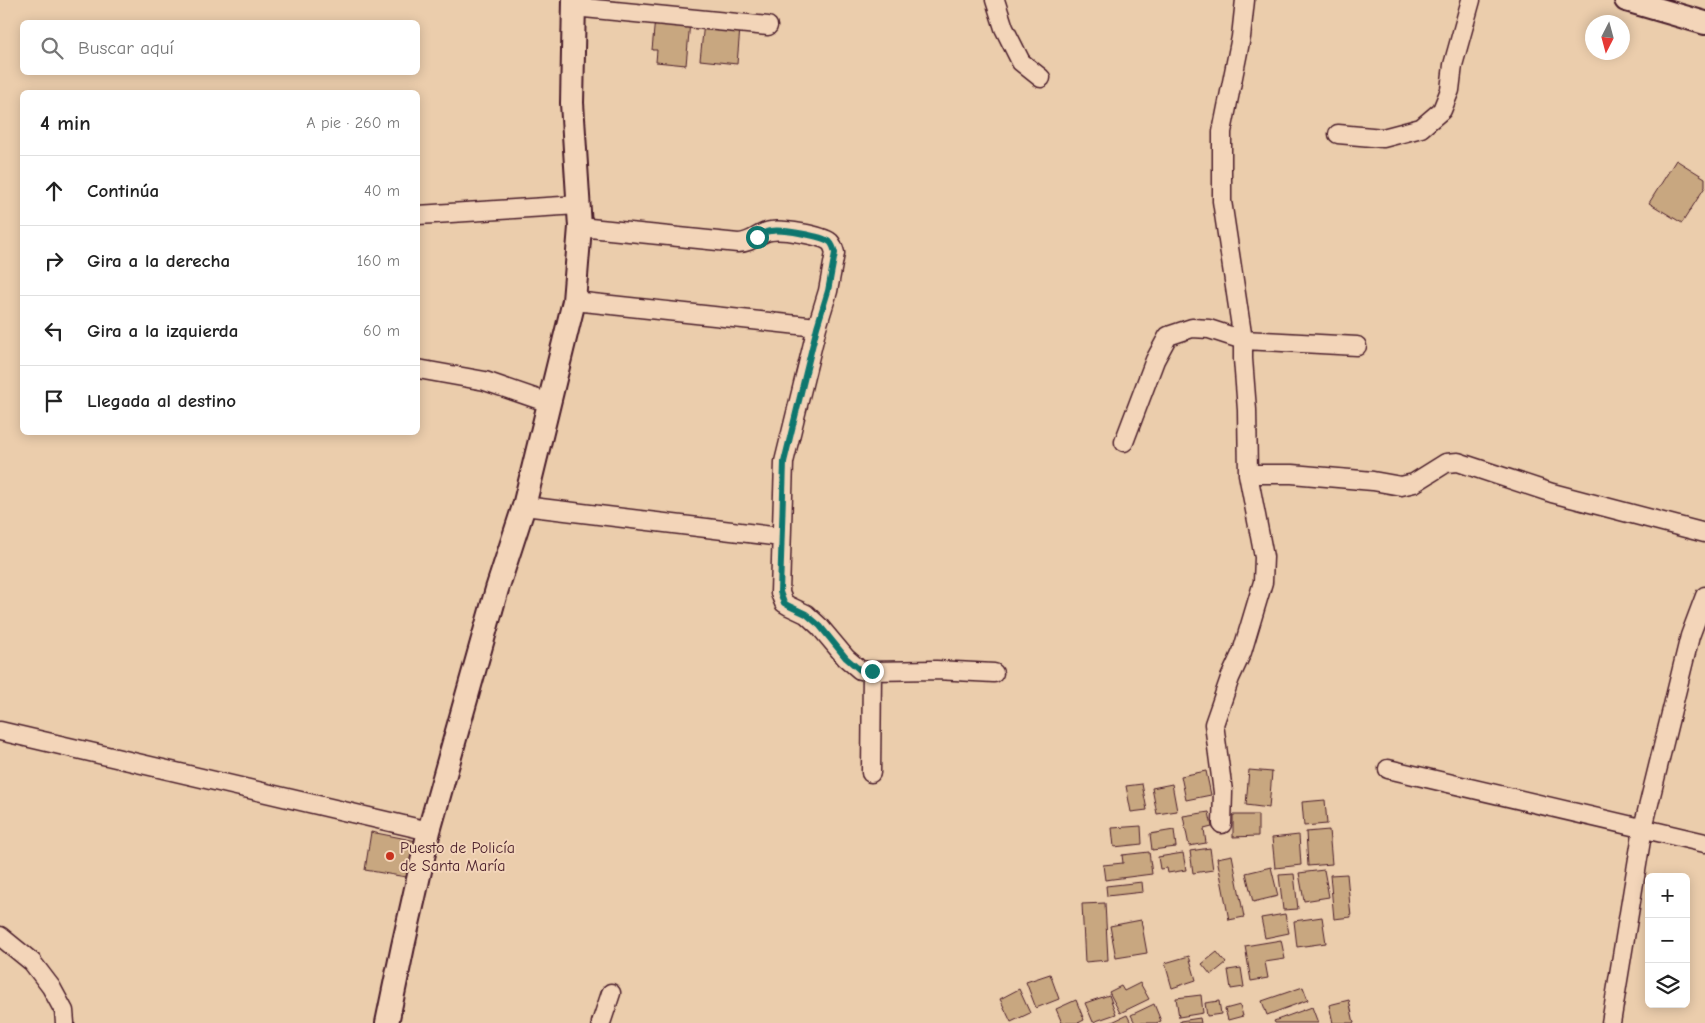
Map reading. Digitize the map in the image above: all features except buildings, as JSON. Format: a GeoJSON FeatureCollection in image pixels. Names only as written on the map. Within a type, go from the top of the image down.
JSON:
{"type":"FeatureCollection","features":[{"type":"Feature","properties":{"kind":"street"},"geometry":{"type":"LineString","coordinates":[[995,0],[1004,28],[1021,62],[1041,78]]}},
{"type":"Feature","properties":{"kind":"street"},"geometry":{"type":"LineString","coordinates":[[1222,824],[1223,792],[1214,724],[1230,678],[1242,652],[1263,582],[1264,557],[1248,474],[1243,340],[1222,201],[1224,116],[1241,37],[1244,0]]}},
{"type":"Feature","properties":{"kind":"street"},"geometry":{"type":"LineString","coordinates":[[1338,134],[1382,138],[1421,128],[1442,110],[1450,90],[1453,66],[1471,0]]}},
{"type":"Feature","properties":{"kind":"street"},"geometry":{"type":"LineString","coordinates":[[1626,0],[1705,22]]}},
{"type":"Feature","properties":{"kind":"street"},"geometry":{"type":"LineString","coordinates":[[387,1023],[429,831],[497,589],[524,506],[574,301],[579,216],[572,103],[574,3],[768,26]]}},
{"type":"Feature","properties":{"kind":"street"},"geometry":{"type":"LineString","coordinates":[[420,215],[579,216],[738,243],[751,241],[772,230],[804,234],[829,242],[835,253],[828,291],[817,327],[784,462],[780,592],[784,603],[806,614],[820,626],[846,658],[860,670],[936,670],[994,673]]}},
{"type":"Feature","properties":{"kind":"street"},"geometry":{"type":"LineString","coordinates":[[574,301],[817,327]]}},
{"type":"Feature","properties":{"kind":"street"},"geometry":{"type":"LineString","coordinates":[[1124,442],[1155,360],[1168,336],[1192,328],[1209,329],[1243,340],[1357,346]]}},
{"type":"Feature","properties":{"kind":"street"},"geometry":{"type":"LineString","coordinates":[[420,369],[485,381],[549,403]]}},
{"type":"Feature","properties":{"kind":"street"},"geometry":{"type":"LineString","coordinates":[[1248,474],[1292,474],[1374,481],[1401,486],[1414,483],[1446,463],[1458,462],[1552,493],[1705,533]]}},
{"type":"Feature","properties":{"kind":"street"},"geometry":{"type":"LineString","coordinates":[[524,506],[782,537]]}},
{"type":"Feature","properties":{"kind":"street"},"geometry":{"type":"LineString","coordinates":[[1611,1023],[1643,828],[1690,636],[1705,596]]}},
{"type":"Feature","properties":{"kind":"street"},"geometry":{"type":"LineString","coordinates":[[871,773],[872,671]]}},
{"type":"Feature","properties":{"kind":"street"},"geometry":{"type":"LineString","coordinates":[[0,730],[429,831]]}},
{"type":"Feature","properties":{"kind":"street"},"geometry":{"type":"LineString","coordinates":[[1388,769],[1705,843]]}},
{"type":"Feature","properties":{"kind":"street"},"geometry":{"type":"LineString","coordinates":[[0,936],[32,962],[51,987],[64,1011],[65,1023]]}},
{"type":"Feature","properties":{"kind":"street"},"geometry":{"type":"LineString","coordinates":[[601,1023],[611,993]]}},
{"type":"Feature","properties":{"kind":"place","name":"Puesto de Policía de Santa María"},"geometry":{"type":"Point","coordinates":[390,856]}},
{"type":"Feature","properties":{"kind":"route"},"geometry":{"type":"LineString","coordinates":[[757,237],[772,230],[804,234],[829,242],[835,253],[828,291],[817,327],[784,462],[780,592],[784,603],[806,614],[820,626],[846,658],[860,670],[872,671]]}}]}
